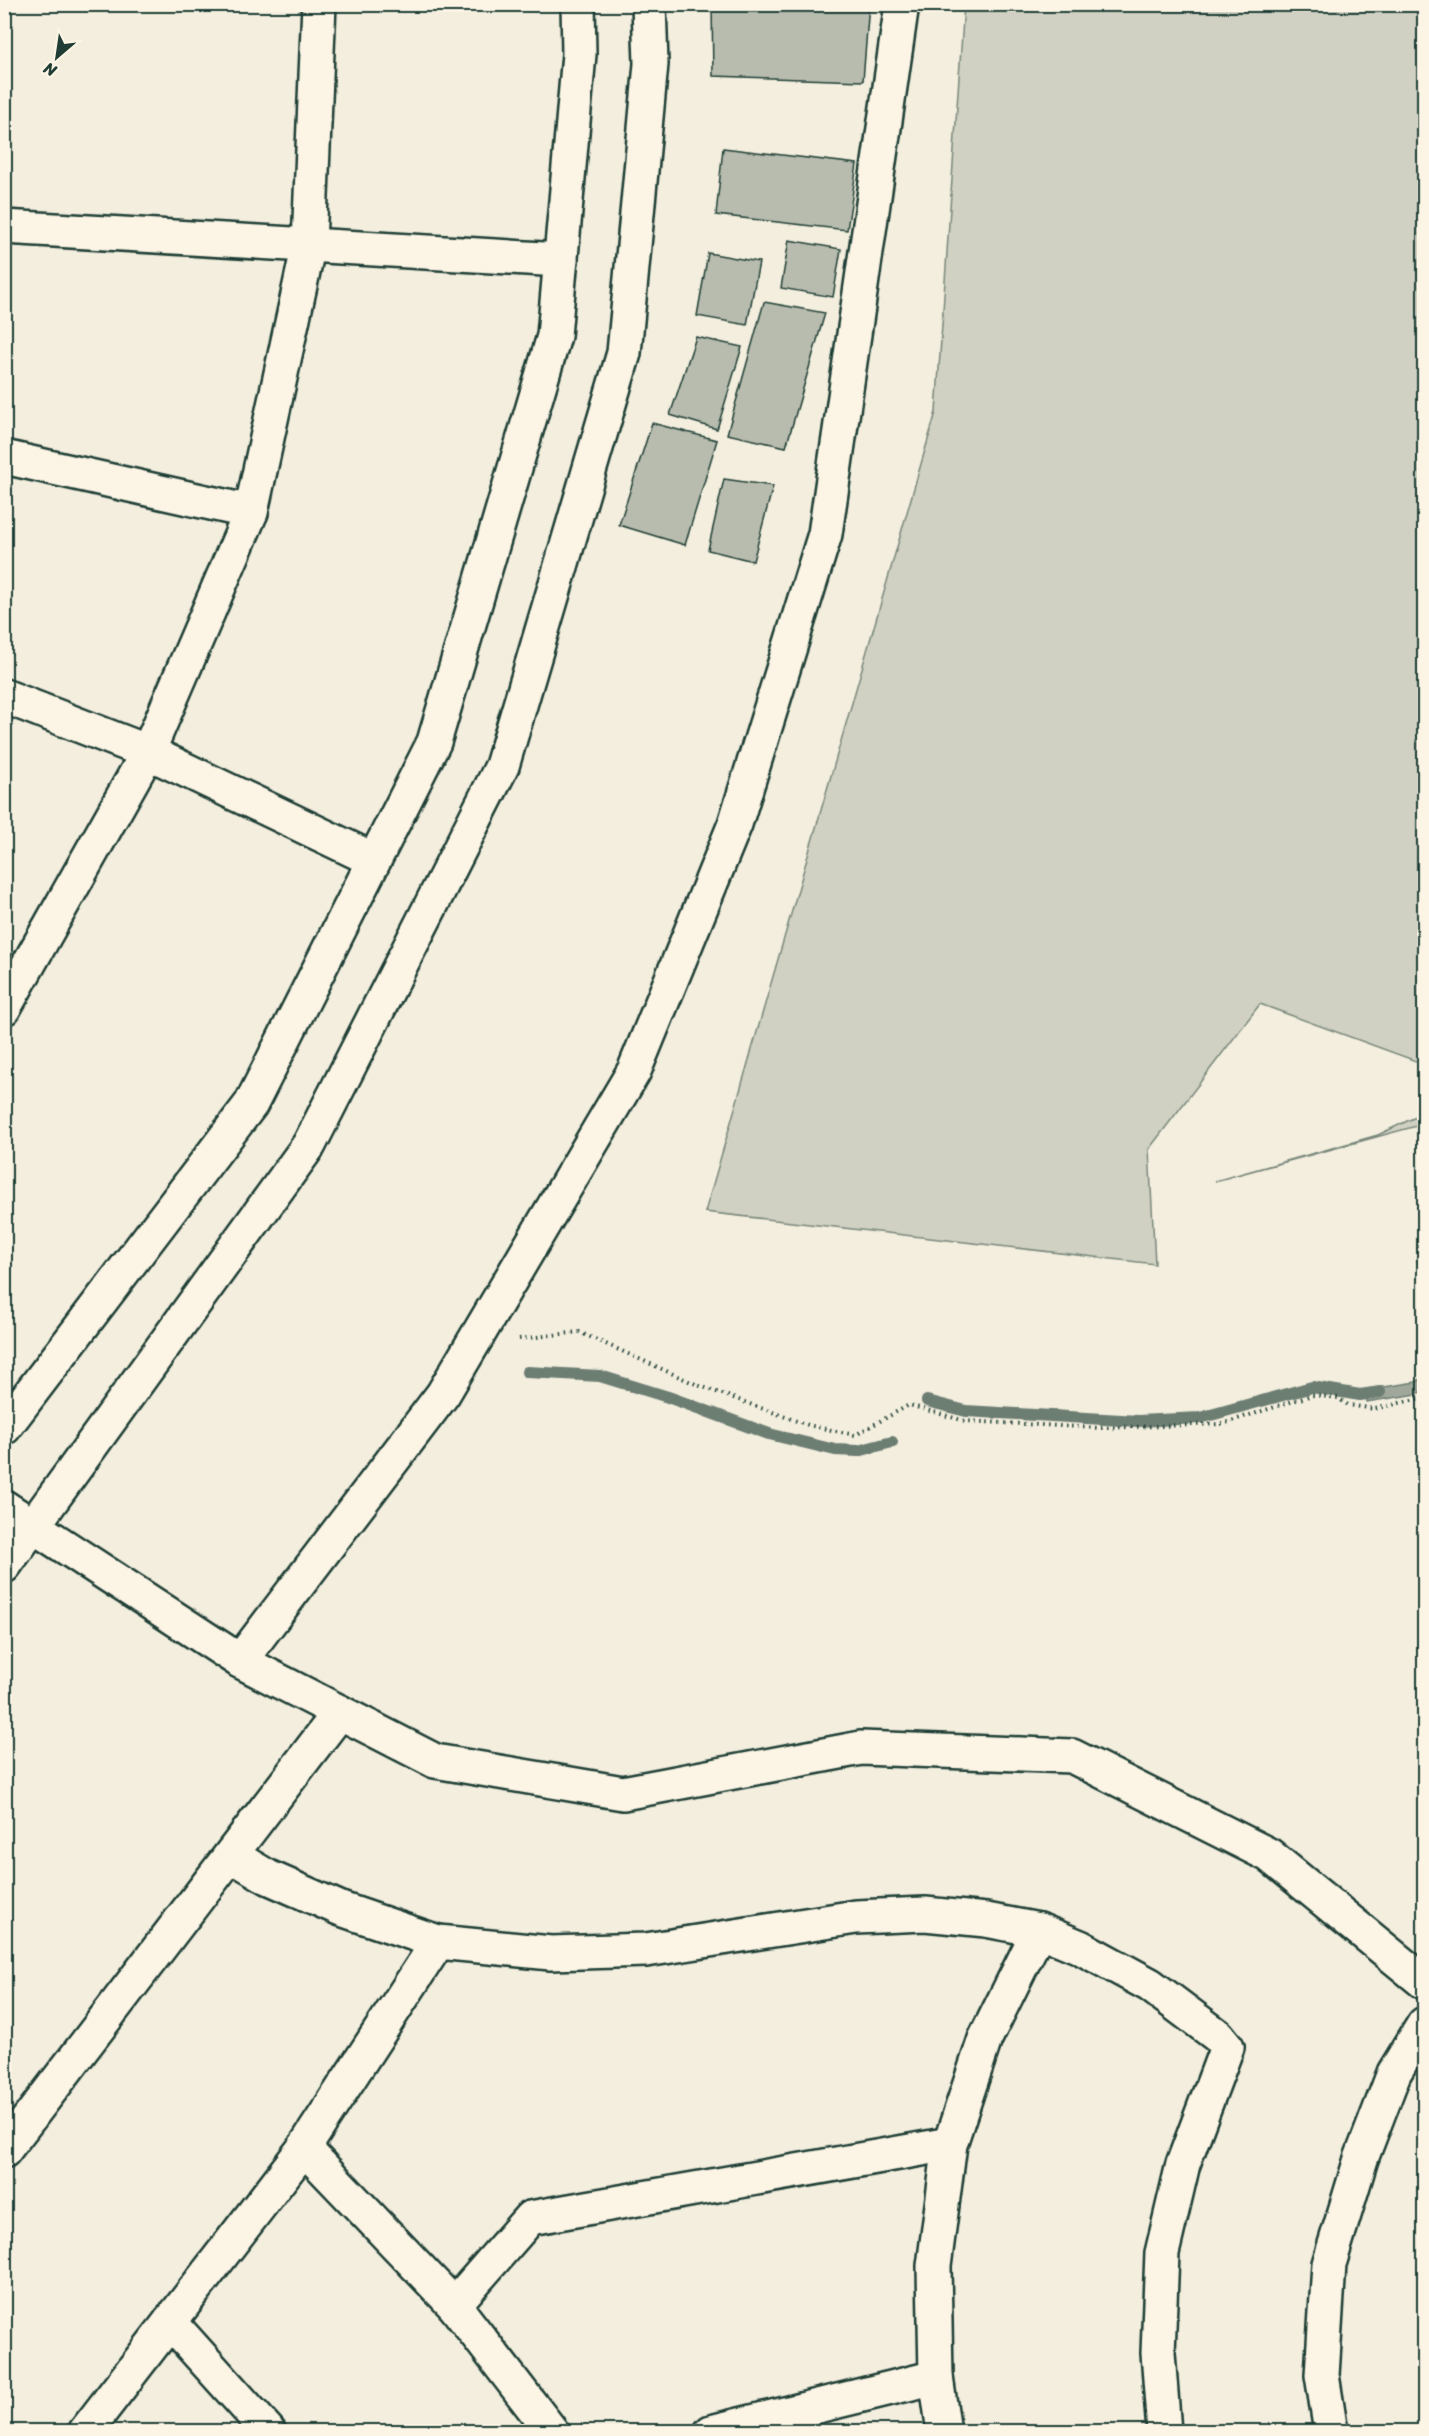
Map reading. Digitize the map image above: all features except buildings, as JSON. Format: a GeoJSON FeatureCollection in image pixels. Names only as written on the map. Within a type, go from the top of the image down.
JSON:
{"type":"FeatureCollection","features":[{"type":"Feature","properties":{"kind":"street"},"geometry":{"type":"LineString","coordinates":[[8,995],[148,752],[251,512],[309,244],[319,4]]}},
{"type":"Feature","properties":{"kind":"street"},"geometry":{"type":"LineString","coordinates":[[4,1428],[252,1104],[434,742],[554,336],[579,54],[578,4]]}},
{"type":"Feature","properties":{"kind":"street"},"geometry":{"type":"LineString","coordinates":[[4,1566],[309,1145],[502,766],[624,353],[651,64],[649,4]]}},
{"type":"Feature","properties":{"kind":"street"},"geometry":{"type":"LineString","coordinates":[[240,1661],[443,1394],[634,1071],[735,824],[825,534],[902,4]]}},
{"type":"Feature","properties":{"kind":"street"},"geometry":{"type":"LineString","coordinates":[[4,227],[561,260]]}},
{"type":"Feature","properties":{"kind":"street"},"geometry":{"type":"LineString","coordinates":[[4,457],[251,512]]}},
{"type":"Feature","properties":{"kind":"street"},"geometry":{"type":"LineString","coordinates":[[4,696],[148,752],[375,860]]}},
{"type":"Feature","properties":{"kind":"street"},"geometry":{"type":"LineString","coordinates":[[4,1507],[240,1661],[435,1761],[623,1793],[861,1748],[1072,1756],[1269,1855],[1425,1982]]}},
{"type":"Feature","properties":{"kind":"street"},"geometry":{"type":"LineString","coordinates":[[4,2151],[340,1712]]}},
{"type":"Feature","properties":{"kind":"street"},"geometry":{"type":"LineString","coordinates":[[231,1854],[268,1877],[340,1910],[438,1942],[551,1953],[646,1950],[856,1917],[925,1914],[986,1920],[1039,1930],[1080,1947],[1150,1985],[1218,2036],[1227,2047],[1183,2164],[1162,2253],[1158,2353],[1164,2432]]}},
{"type":"Feature","properties":{"kind":"street"},"geometry":{"type":"LineString","coordinates":[[944,2432],[936,2377],[934,2266],[950,2144],[985,2039],[1039,1930]]}},
{"type":"Feature","properties":{"kind":"street"},"geometry":{"type":"LineString","coordinates":[[85,2432],[304,2148],[438,1942]]}},
{"type":"Feature","properties":{"kind":"street"},"geometry":{"type":"LineString","coordinates":[[1332,2432],[1322,2375],[1329,2264],[1361,2159],[1394,2073],[1425,2024]]}},
{"type":"Feature","properties":{"kind":"street"},"geometry":{"type":"LineString","coordinates":[[454,2305],[530,2218],[950,2144]]}},
{"type":"Feature","properties":{"kind":"street"},"geometry":{"type":"LineString","coordinates":[[304,2148],[454,2305],[552,2432]]}},
{"type":"Feature","properties":{"kind":"street"},"geometry":{"type":"LineString","coordinates":[[170,2322],[268,2432]]}},
{"type":"Feature","properties":{"kind":"street"},"geometry":{"type":"LineString","coordinates":[[711,2432],[936,2377]]}},
{"type":"Feature","properties":{"kind":"path"},"geometry":{"type":"LineString","coordinates":[[472,1344],[579,1332],[700,1386],[808,1425],[855,1435],[909,1405],[965,1421],[1099,1428],[1222,1424],[1312,1395],[1338,1398],[1348,1405],[1375,1409],[1425,1396]]}},
{"type":"Feature","properties":{"kind":"shaded area"},"geometry":{"type":"Polygon","coordinates":[[[964,5],[1424,5],[1424,1064],[1260,1004],[1149,1149],[1155,1264],[705,1212],[936,412],[964,5]]]}},
{"type":"Feature","properties":{"kind":"shaded area"},"geometry":{"type":"Polygon","coordinates":[[[1424,1113],[1424,1124],[1215,1181],[1378,1135],[1424,1113]]]}},
{"type":"Feature","properties":{"kind":"shaded area"},"geometry":{"type":"Polygon","coordinates":[[[1424,1250],[1424,1288],[1417,1260],[1424,1250]]]}},
{"type":"Feature","properties":{"kind":"shaded area"},"geometry":{"type":"Polygon","coordinates":[[[1424,1377],[1424,1390],[1417,1394],[1367,1402],[1364,1390],[1416,1382],[1424,1377]]]}},
{"type":"Feature","properties":{"kind":"waterway"},"geometry":{"type":"LineString","coordinates":[[527,1372],[600,1376],[668,1397],[769,1434],[835,1450],[858,1451],[892,1442]]}},
{"type":"Feature","properties":{"kind":"waterway"},"geometry":{"type":"LineString","coordinates":[[927,1401],[966,1411],[1138,1421],[1200,1418],[1312,1387],[1360,1395],[1380,1392]]}}]}
